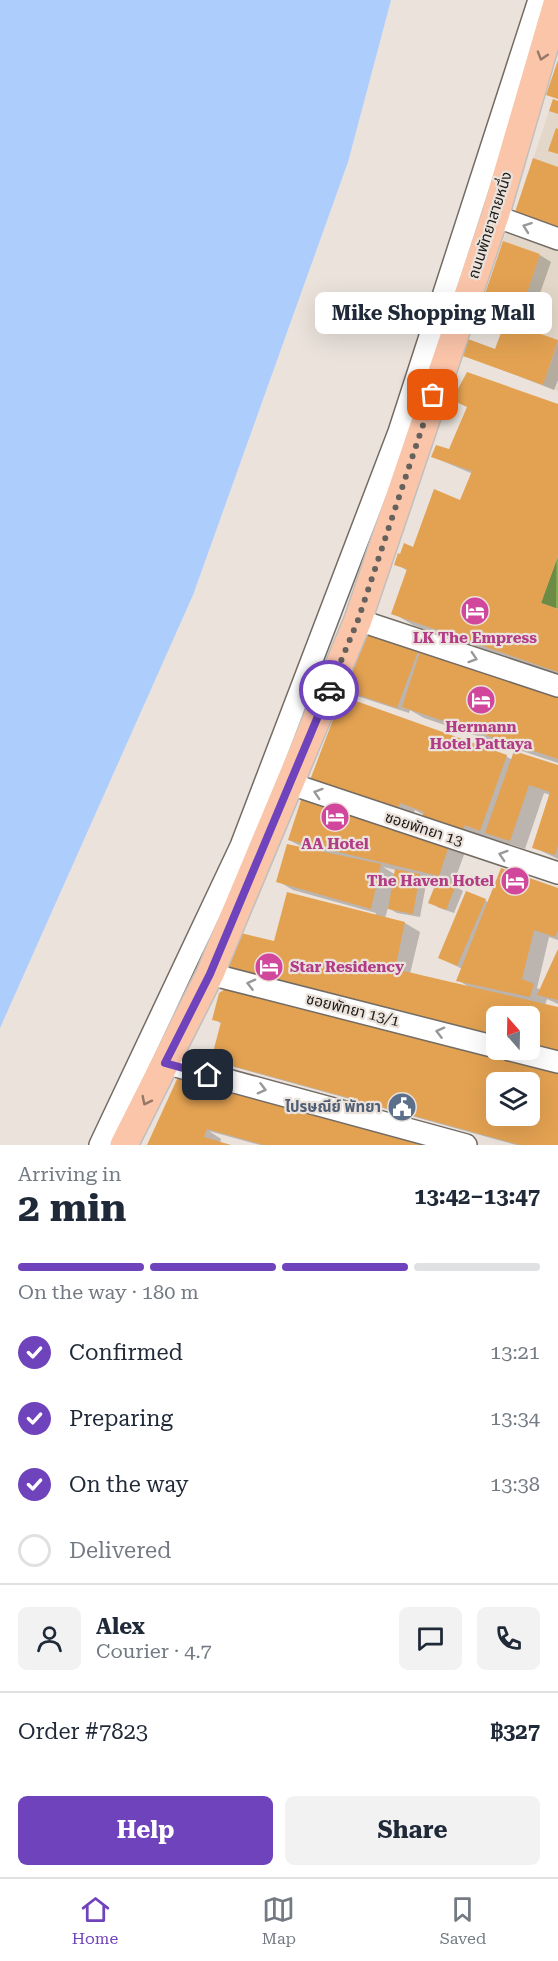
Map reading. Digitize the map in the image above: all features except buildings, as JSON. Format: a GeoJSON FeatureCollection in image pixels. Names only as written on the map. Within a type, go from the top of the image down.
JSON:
{"type":"FeatureCollection","features":[{"type":"Feature","properties":{"kind":"main road","name":"ถนนพัทยาสายหนึ่ง"},"geometry":{"type":"LineString","coordinates":[[124,1145],[210,974],[358,620],[495,216],[554,28],[558,0]]}},
{"type":"Feature","properties":{"kind":"street"},"geometry":{"type":"LineString","coordinates":[[100,1145],[241,846],[399,432],[539,0]]}},
{"type":"Feature","properties":{"kind":"street"},"geometry":{"type":"LineString","coordinates":[[495,216],[558,239]]}},
{"type":"Feature","properties":{"kind":"street"},"geometry":{"type":"LineString","coordinates":[[358,620],[558,686]]}},
{"type":"Feature","properties":{"kind":"street","name":"ซอยพัทยา 13"},"geometry":{"type":"LineString","coordinates":[[291,784],[558,873]]}},
{"type":"Feature","properties":{"kind":"street","name":"ซอยพัทยา 13/1"},"geometry":{"type":"LineString","coordinates":[[210,974],[486,1044]]}},
{"type":"Feature","properties":{"kind":"street"},"geometry":{"type":"LineString","coordinates":[[540,1058],[558,1062]]}},
{"type":"Feature","properties":{"kind":"street"},"geometry":{"type":"LineString","coordinates":[[165,1063],[466,1145]]}},
{"type":"Feature","properties":{"kind":"shaded area"},"geometry":{"type":"Polygon","coordinates":[[[553,99],[558,101],[558,183],[529,172],[553,99]]]}},
{"type":"Feature","properties":{"kind":"shaded area"},"geometry":{"type":"Polygon","coordinates":[[[509,225],[558,244],[558,340],[527,329],[538,298],[527,293],[540,254],[503,241],[509,225]]]}},
{"type":"Feature","properties":{"kind":"shaded area"},"geometry":{"type":"Polygon","coordinates":[[[558,343],[558,391],[543,385],[558,343]]]}},
{"type":"Feature","properties":{"kind":"green space"},"geometry":{"type":"Polygon","coordinates":[[[558,556],[558,609],[541,603],[558,556]]]}},
{"type":"Feature","properties":{"kind":"water"},"geometry":{"type":"Polygon","coordinates":[[[0,0],[391,0],[348,162],[193,595],[0,1028],[0,0]]]}},
{"type":"Feature","properties":{"kind":"way so far"},"geometry":{"type":"LineString","coordinates":[[329,690],[358,620],[433,395]]}},
{"type":"Feature","properties":{"kind":"place","name":"Mike Shopping Mall"},"geometry":{"type":"Point","coordinates":[433,395]}},
{"type":"Feature","properties":{"kind":"place","name":"LK The Empress"},"geometry":{"type":"Point","coordinates":[475,611]}},
{"type":"Feature","properties":{"kind":"place","name":"Hermann Hotel Pattaya"},"geometry":{"type":"Point","coordinates":[481,700]}},
{"type":"Feature","properties":{"kind":"place","name":"AA Hotel"},"geometry":{"type":"Point","coordinates":[335,817]}},
{"type":"Feature","properties":{"kind":"place","name":"The Haven Hotel"},"geometry":{"type":"Point","coordinates":[515,881]}},
{"type":"Feature","properties":{"kind":"place","name":"Star Residency"},"geometry":{"type":"Point","coordinates":[269,967]}},
{"type":"Feature","properties":{"kind":"place","name":"ไปรษณีย์ พัทยา"},"geometry":{"type":"Point","coordinates":[402,1107]}},
{"type":"Feature","properties":{"kind":"route"},"geometry":{"type":"LineString","coordinates":[[208,1075],[165,1063],[210,974],[329,690]]}}]}
